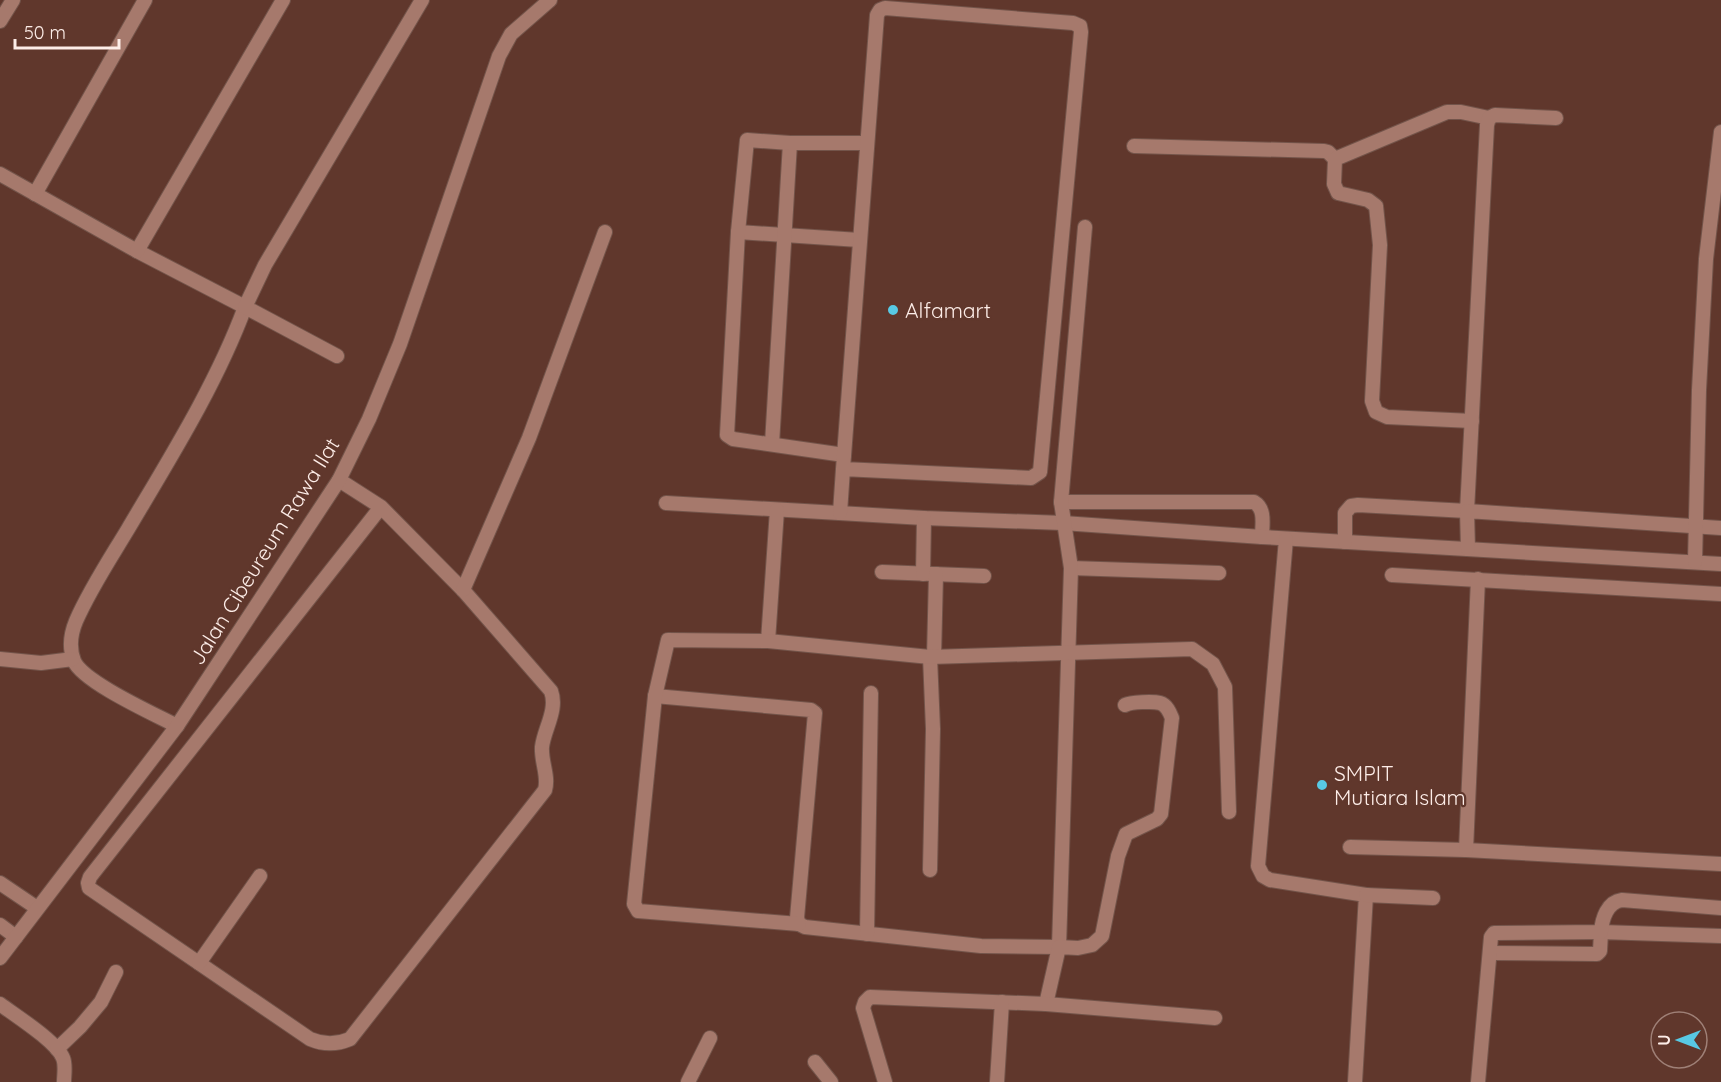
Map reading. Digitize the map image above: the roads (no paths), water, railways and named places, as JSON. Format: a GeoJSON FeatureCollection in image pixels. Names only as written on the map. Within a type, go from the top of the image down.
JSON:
{"type":"FeatureCollection","features":[{"type":"Feature","properties":{"kind":"street"},"geometry":{"type":"LineString","coordinates":[[0,21],[13,0]]}},
{"type":"Feature","properties":{"kind":"street"},"geometry":{"type":"LineString","coordinates":[[35,194],[145,0]]}},
{"type":"Feature","properties":{"kind":"street"},"geometry":{"type":"LineString","coordinates":[[137,251],[283,0]]}},
{"type":"Feature","properties":{"kind":"street"},"geometry":{"type":"LineString","coordinates":[[177,726],[92,680],[78,667],[73,659],[70,639],[76,621],[210,384],[265,265],[422,0]]}},
{"type":"Feature","properties":{"kind":"street","name":"Jalan Cibeureum Rawa Ilat"},"geometry":{"type":"LineString","coordinates":[[0,958],[177,726],[339,480],[369,419],[400,344],[499,56],[511,34],[550,0]]}},
{"type":"Feature","properties":{"kind":"street"},"geometry":{"type":"LineString","coordinates":[[840,513],[843,462],[866,143],[877,15],[885,8],[1073,23],[1080,26],[1040,472],[1031,478],[843,462],[772,444],[729,437],[727,432],[738,232],[747,140],[790,143],[866,143]]}},
{"type":"Feature","properties":{"kind":"street"},"geometry":{"type":"LineString","coordinates":[[1335,159],[1447,112],[1461,112],[1490,118]]}},
{"type":"Feature","properties":{"kind":"street"},"geometry":{"type":"LineString","coordinates":[[1468,549],[1467,511],[1487,125],[1490,118],[1495,115],[1556,118]]}},
{"type":"Feature","properties":{"kind":"street"},"geometry":{"type":"LineString","coordinates":[[1695,562],[1699,390],[1706,271],[1721,132]]}},
{"type":"Feature","properties":{"kind":"street"},"geometry":{"type":"LineString","coordinates":[[772,444],[790,143]]}},
{"type":"Feature","properties":{"kind":"street"},"geometry":{"type":"LineString","coordinates":[[1134,146],[1328,152],[1335,159],[1334,184],[1338,193],[1368,200],[1376,206],[1378,216],[1380,245],[1372,401],[1376,412],[1387,417],[1472,421]]}},
{"type":"Feature","properties":{"kind":"street"},"geometry":{"type":"LineString","coordinates":[[0,174],[137,251],[337,356]]}},
{"type":"Feature","properties":{"kind":"street"},"geometry":{"type":"LineString","coordinates":[[1046,1004],[1059,947],[1069,651],[1071,568],[1062,523],[1061,502],[1085,228]]}},
{"type":"Feature","properties":{"kind":"street"},"geometry":{"type":"LineString","coordinates":[[463,590],[529,438],[605,232]]}},
{"type":"Feature","properties":{"kind":"street"},"geometry":{"type":"LineString","coordinates":[[738,232],[859,240]]}},
{"type":"Feature","properties":{"kind":"street"},"geometry":{"type":"LineString","coordinates":[[339,480],[381,507],[463,590],[551,692],[553,705],[542,747],[545,790],[350,1039],[342,1043],[321,1044],[310,1039],[89,888],[88,883],[97,867],[381,507]]}},
{"type":"Feature","properties":{"kind":"street"},"geometry":{"type":"LineString","coordinates":[[1061,502],[1254,502],[1262,510],[1262,537]]}},
{"type":"Feature","properties":{"kind":"street"},"geometry":{"type":"LineString","coordinates":[[666,503],[924,518],[1062,523],[1286,539],[1721,564]]}},
{"type":"Feature","properties":{"kind":"street"},"geometry":{"type":"LineString","coordinates":[[1345,542],[1345,513],[1351,506],[1358,505],[1721,528]]}},
{"type":"Feature","properties":{"kind":"street"},"geometry":{"type":"LineString","coordinates":[[768,641],[777,510]]}},
{"type":"Feature","properties":{"kind":"street"},"geometry":{"type":"LineString","coordinates":[[924,518],[932,657],[930,870]]}},
{"type":"Feature","properties":{"kind":"street"},"geometry":{"type":"LineString","coordinates":[[1286,539],[1258,866],[1263,876],[1270,880],[1366,895],[1433,898]]}},
{"type":"Feature","properties":{"kind":"street"},"geometry":{"type":"LineString","coordinates":[[1071,568],[1219,573]]}},
{"type":"Feature","properties":{"kind":"street"},"geometry":{"type":"LineString","coordinates":[[882,572],[984,576]]}},
{"type":"Feature","properties":{"kind":"street"},"geometry":{"type":"LineString","coordinates":[[1392,575],[1721,594]]}},
{"type":"Feature","properties":{"kind":"street"},"geometry":{"type":"LineString","coordinates":[[1467,850],[1478,579]]}},
{"type":"Feature","properties":{"kind":"street"},"geometry":{"type":"LineString","coordinates":[[1125,705],[1132,702],[1161,703],[1168,709],[1172,718],[1161,814],[1158,819],[1126,834],[1122,842],[1102,936],[1092,945],[1078,948],[981,946],[805,927],[799,924],[638,911],[634,904],[655,696],[668,640],[768,641],[932,657],[1192,649],[1214,664],[1225,687],[1229,812]]}},
{"type":"Feature","properties":{"kind":"street"},"geometry":{"type":"LineString","coordinates":[[0,659],[41,663],[73,659]]}},
{"type":"Feature","properties":{"kind":"street"},"geometry":{"type":"LineString","coordinates":[[867,934],[871,693]]}},
{"type":"Feature","properties":{"kind":"street"},"geometry":{"type":"LineString","coordinates":[[655,696],[811,710],[815,713],[797,918],[799,924]]}},
{"type":"Feature","properties":{"kind":"street"},"geometry":{"type":"LineString","coordinates":[[1350,847],[1467,850],[1721,864]]}},
{"type":"Feature","properties":{"kind":"street"},"geometry":{"type":"LineString","coordinates":[[199,963],[260,876]]}},
{"type":"Feature","properties":{"kind":"street"},"geometry":{"type":"LineString","coordinates":[[0,883],[37,908]]}},
{"type":"Feature","properties":{"kind":"street"},"geometry":{"type":"LineString","coordinates":[[1354,1082],[1366,895]]}},
{"type":"Feature","properties":{"kind":"street"},"geometry":{"type":"LineString","coordinates":[[1490,953],[1597,954],[1600,951],[1604,916],[1615,901],[1721,908]]}},
{"type":"Feature","properties":{"kind":"street"},"geometry":{"type":"LineString","coordinates":[[0,925],[16,937]]}},
{"type":"Feature","properties":{"kind":"street"},"geometry":{"type":"LineString","coordinates":[[1478,1082],[1491,938],[1494,933],[1601,932],[1721,936]]}},
{"type":"Feature","properties":{"kind":"street"},"geometry":{"type":"LineString","coordinates":[[57,1049],[101,1002],[116,972]]}},
{"type":"Feature","properties":{"kind":"street"},"geometry":{"type":"LineString","coordinates":[[885,1082],[863,1008],[870,997],[1046,1004],[1215,1018]]}},
{"type":"Feature","properties":{"kind":"street"},"geometry":{"type":"LineString","coordinates":[[997,1082],[1002,1002]]}},
{"type":"Feature","properties":{"kind":"street"},"geometry":{"type":"LineString","coordinates":[[0,1004],[57,1049],[63,1059],[64,1082]]}},
{"type":"Feature","properties":{"kind":"street"},"geometry":{"type":"LineString","coordinates":[[688,1082],[710,1038]]}},
{"type":"Feature","properties":{"kind":"street"},"geometry":{"type":"LineString","coordinates":[[814,1062],[830,1081]]}},
{"type":"Feature","properties":{"kind":"place","name":"Alfamart"},"geometry":{"type":"Point","coordinates":[893,310]}},
{"type":"Feature","properties":{"kind":"place","name":"SMPIT Mutiara Islam"},"geometry":{"type":"Point","coordinates":[1322,785]}}]}
